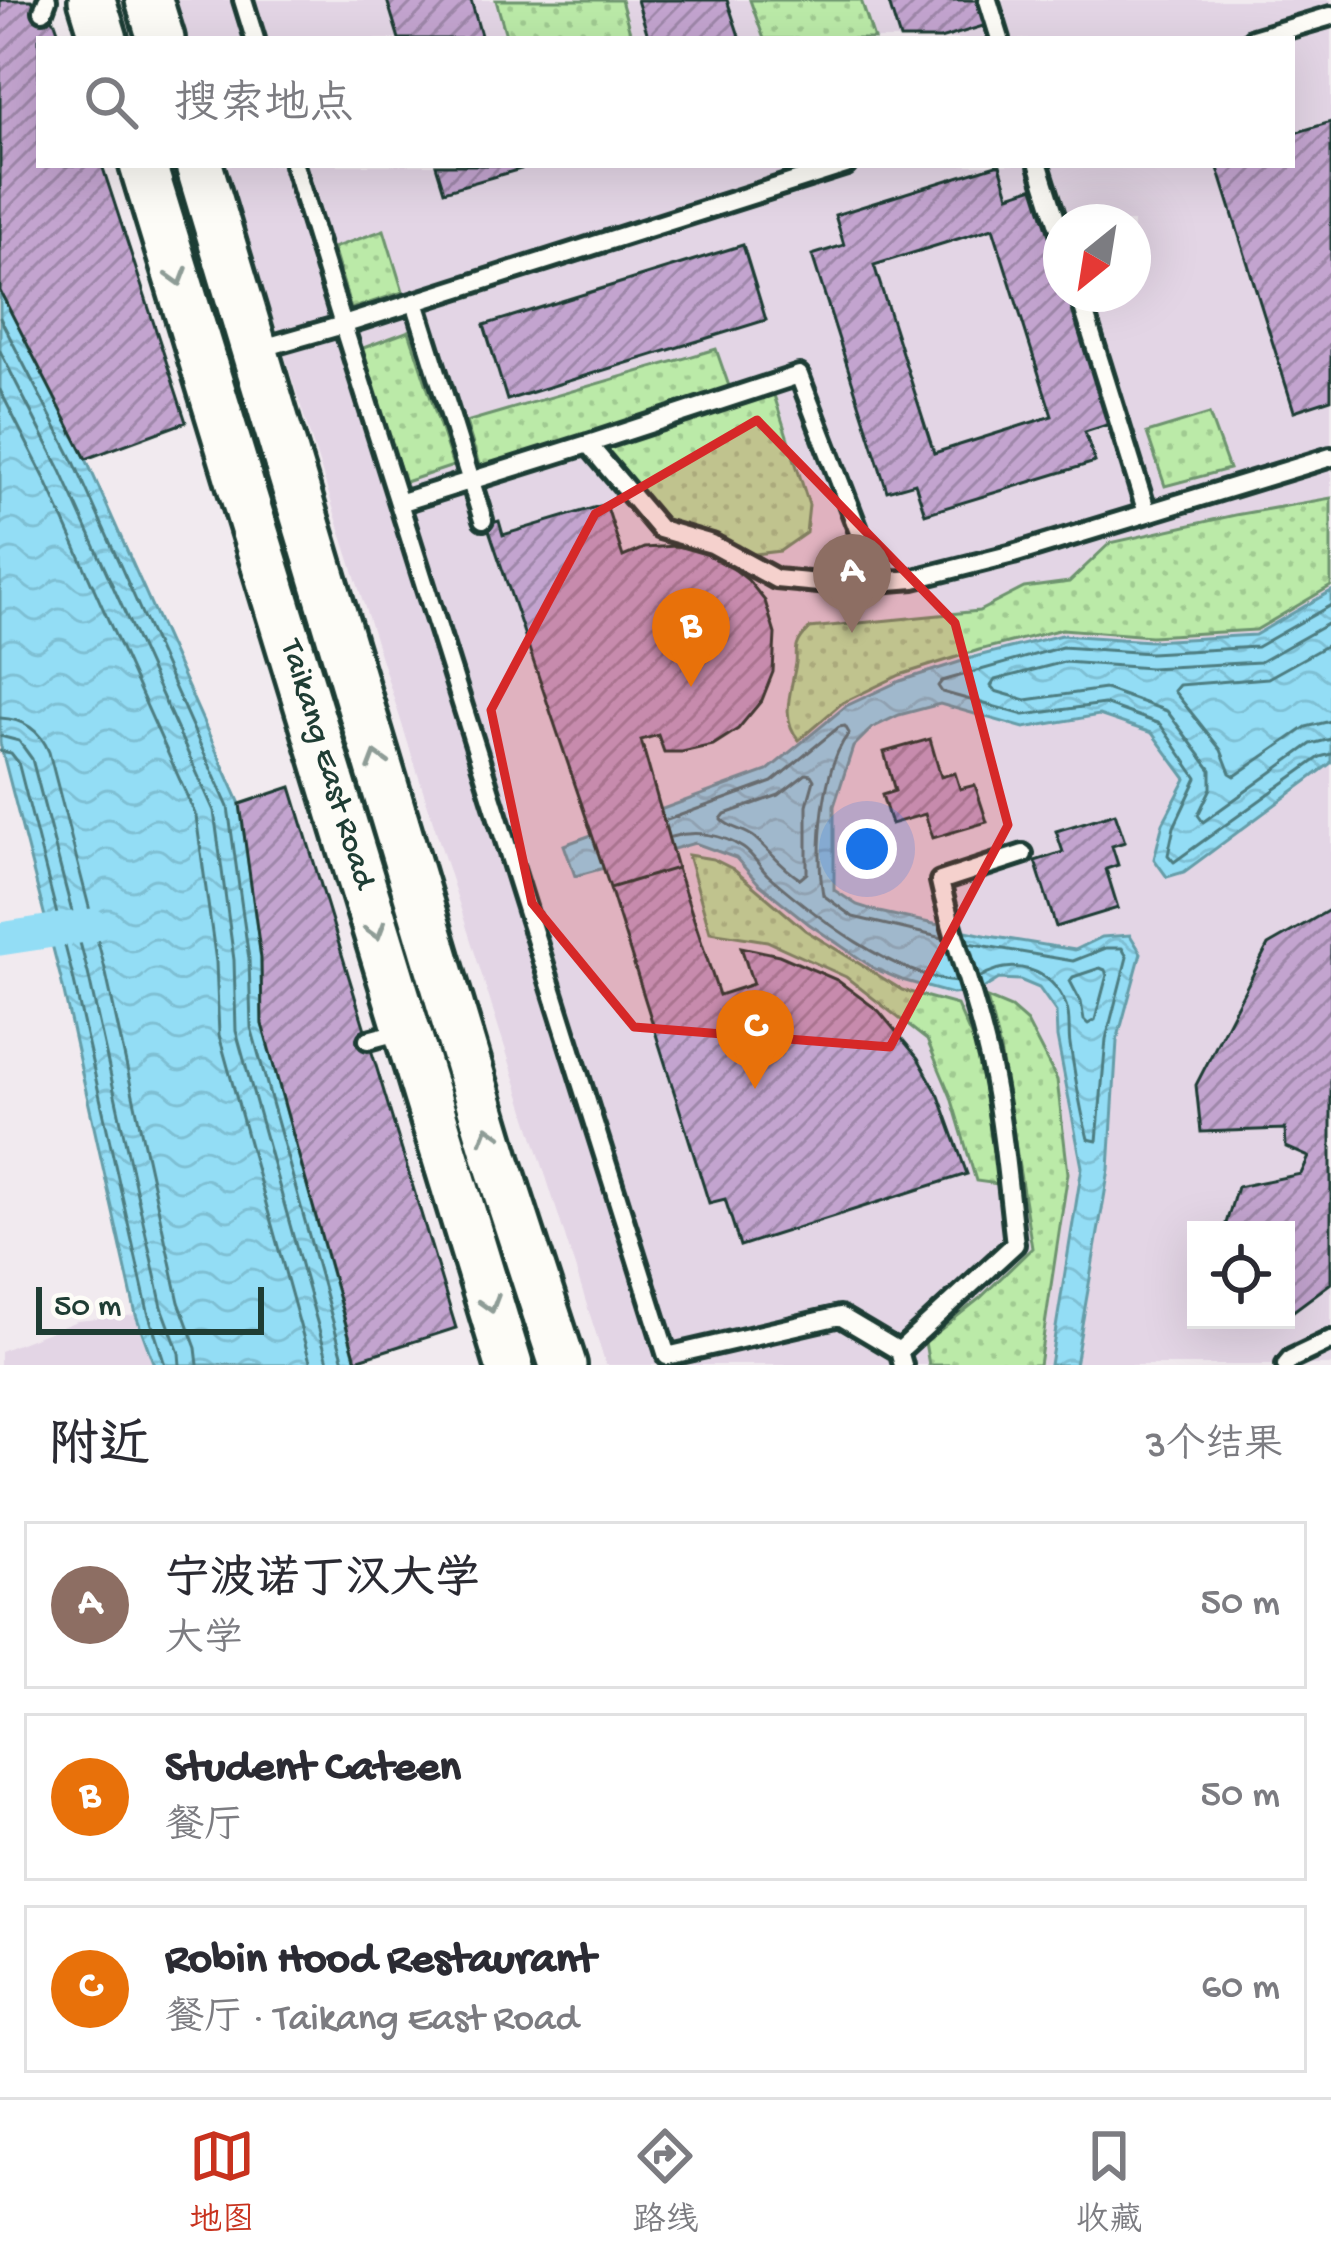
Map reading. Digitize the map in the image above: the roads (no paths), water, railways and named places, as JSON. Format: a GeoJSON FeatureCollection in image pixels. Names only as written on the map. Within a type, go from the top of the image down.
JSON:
{"type":"FeatureCollection","features":[{"type":"Feature","properties":{"kind":"street"},"geometry":{"type":"LineString","coordinates":[[92,0],[103,36]]}},
{"type":"Feature","properties":{"kind":"street"},"geometry":{"type":"LineString","coordinates":[[149,0],[160,36]]}},
{"type":"Feature","properties":{"kind":"street","name":"Taikang East Road"},"geometry":{"type":"LineString","coordinates":[[144,168],[213,387],[387,1035],[509,1365]]}},
{"type":"Feature","properties":{"kind":"street","name":"Taikang East Road"},"geometry":{"type":"LineString","coordinates":[[200,168],[490,1140],[563,1365]]}},
{"type":"Feature","properties":{"kind":"lane"},"geometry":{"type":"LineString","coordinates":[[243,0],[254,36]]}},
{"type":"Feature","properties":{"kind":"lane"},"geometry":{"type":"LineString","coordinates":[[988,0],[999,36]]}},
{"type":"Feature","properties":{"kind":"lane"},"geometry":{"type":"LineString","coordinates":[[1262,36],[1331,14],[1328,0]]}},
{"type":"Feature","properties":{"kind":"lane"},"geometry":{"type":"LineString","coordinates":[[295,168],[667,1356],[840,1316],[901,1358],[1015,1244],[990,1067],[940,881],[1023,854]]}},
{"type":"Feature","properties":{"kind":"lane"},"geometry":{"type":"LineString","coordinates":[[255,350],[837,168]]}},
{"type":"Feature","properties":{"kind":"lane"},"geometry":{"type":"LineString","coordinates":[[1040,168],[1051,204]]}},
{"type":"Feature","properties":{"kind":"lane"},"geometry":{"type":"LineString","coordinates":[[415,302],[483,520]]}},
{"type":"Feature","properties":{"kind":"lane"},"geometry":{"type":"LineString","coordinates":[[1085,312],[1148,513]]}},
{"type":"Feature","properties":{"kind":"lane"},"geometry":{"type":"LineString","coordinates":[[399,503],[799,375],[878,582]]}},
{"type":"Feature","properties":{"kind":"lane"},"geometry":{"type":"LineString","coordinates":[[588,445],[660,529],[712,544],[776,579],[840,585],[914,579],[1013,554],[1331,457]]}},
{"type":"Feature","properties":{"kind":"lane"},"geometry":{"type":"LineString","coordinates":[[1286,1365],[1331,1340]]}},
{"type":"Feature","properties":{"kind":"water"},"geometry":{"type":"Polygon","coordinates":[[[0,291],[86,459],[240,804],[261,958],[262,1024],[357,1365],[154,1365],[136,1315],[61,979],[0,743],[0,291]]]}},
{"type":"Feature","properties":{"kind":"water"},"geometry":{"type":"Polygon","coordinates":[[[1331,591],[1331,763],[1184,872],[1167,877],[1154,859],[1163,823],[1186,779],[1152,733],[1099,715],[1024,728],[940,704],[872,728],[853,747],[834,806],[834,890],[879,912],[1075,950],[1102,937],[1130,935],[1141,953],[1117,1041],[1109,1169],[1075,1365],[1050,1365],[1082,1167],[1056,1012],[1039,988],[1020,980],[999,979],[978,992],[952,994],[875,969],[809,924],[759,884],[736,858],[695,843],[575,876],[564,845],[767,771],[846,706],[900,681],[1061,635],[1150,641],[1255,635],[1331,591]]]}},
{"type":"Feature","properties":{"kind":"waterway"},"geometry":{"type":"LineString","coordinates":[[0,939],[92,925]]}},
{"type":"Feature","properties":{"kind":"place","name":"宁波诺丁汉大学"},"geometry":{"type":"Point","coordinates":[852,633]}},
{"type":"Feature","properties":{"kind":"place","name":"Student Cateen"},"geometry":{"type":"Point","coordinates":[691,687]}},
{"type":"Feature","properties":{"kind":"place","name":"Robin Hood Restaurant"},"geometry":{"type":"Point","coordinates":[755,1089]}}]}
